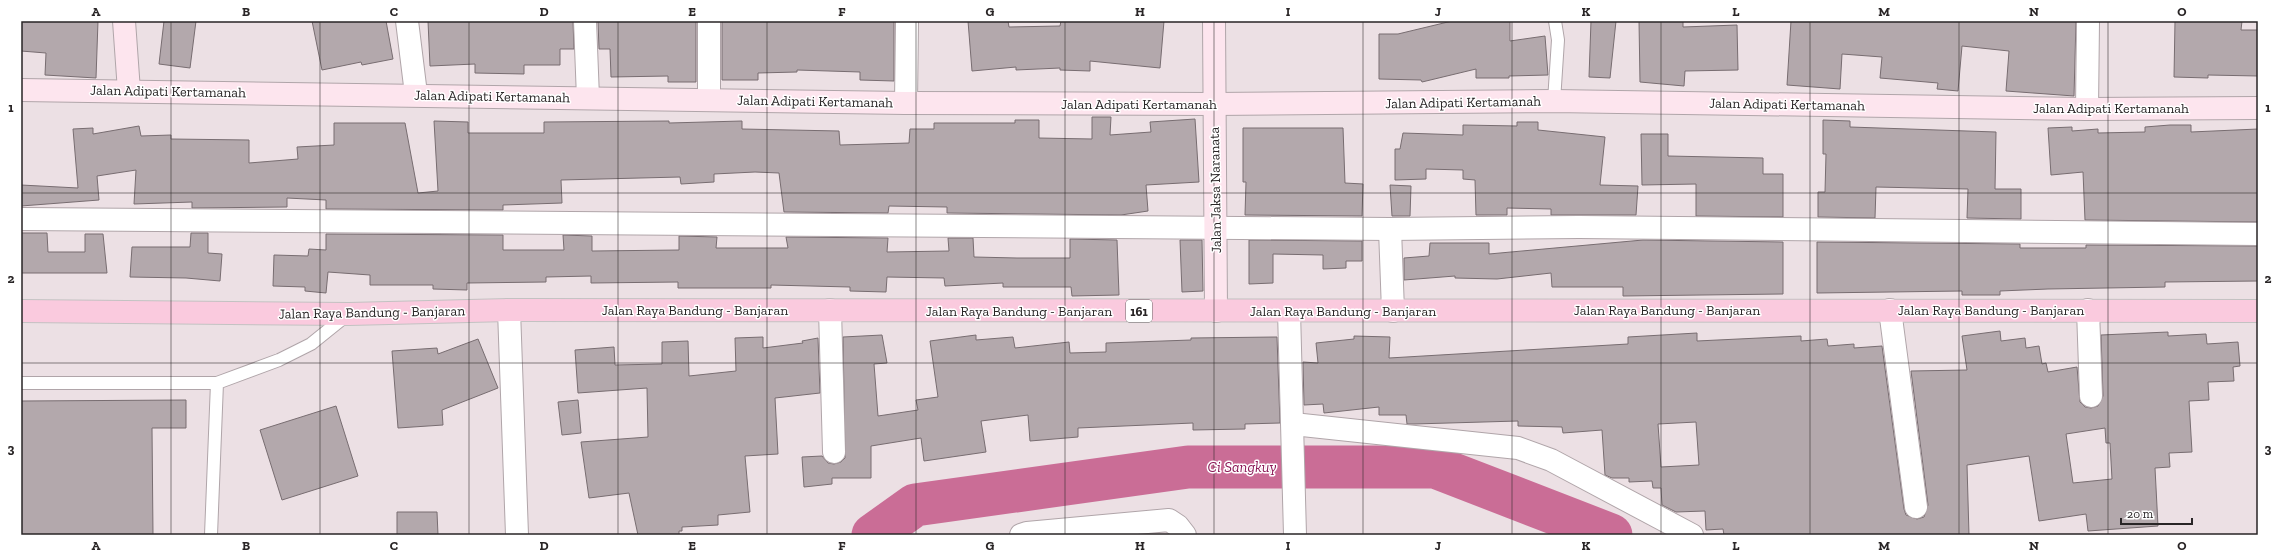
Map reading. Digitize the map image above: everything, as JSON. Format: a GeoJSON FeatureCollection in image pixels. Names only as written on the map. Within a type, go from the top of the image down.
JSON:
{"type":"FeatureCollection","features":[{"type":"Feature","properties":{"kind":"main road"},"geometry":{"type":"LineString","coordinates":[[124,21],[129,91]]}},
{"type":"Feature","properties":{"kind":"main road","name":"Jalan Jaksa Naranata"},"geometry":{"type":"LineString","coordinates":[[1214,21],[1214,104],[1217,227],[1216,311]]}},
{"type":"Feature","properties":{"kind":"main road","name":"Jalan Adipati Kertamanah"},"geometry":{"type":"LineString","coordinates":[[21,90],[416,94],[906,103],[1214,104],[1554,101],[2087,109],[2258,108]]}},
{"type":"Feature","properties":{"kind":"main road","name":"Jalan Raya Bandung - Banjaran"},"geometry":{"type":"LineString","coordinates":[[21,312],[349,314],[509,310],[2258,311]]}},
{"type":"Feature","properties":{"kind":"street"},"geometry":{"type":"LineString","coordinates":[[407,21],[416,94]]}},
{"type":"Feature","properties":{"kind":"street"},"geometry":{"type":"LineString","coordinates":[[585,21],[588,98]]}},
{"type":"Feature","properties":{"kind":"street"},"geometry":{"type":"LineString","coordinates":[[708,21],[709,99]]}},
{"type":"Feature","properties":{"kind":"street"},"geometry":{"type":"LineString","coordinates":[[906,103],[907,21]]}},
{"type":"Feature","properties":{"kind":"street"},"geometry":{"type":"LineString","coordinates":[[2087,109],[2088,21]]}},
{"type":"Feature","properties":{"kind":"street"},"geometry":{"type":"LineString","coordinates":[[21,219],[1390,229],[1579,227],[2258,234]]}},
{"type":"Feature","properties":{"kind":"street"},"geometry":{"type":"LineString","coordinates":[[1390,229],[1393,311]]}},
{"type":"Feature","properties":{"kind":"street"},"geometry":{"type":"LineString","coordinates":[[509,310],[517,535]]}},
{"type":"Feature","properties":{"kind":"street"},"geometry":{"type":"LineString","coordinates":[[830,310],[834,452]]}},
{"type":"Feature","properties":{"kind":"street"},"geometry":{"type":"LineString","coordinates":[[1890,310],[1916,507]]}},
{"type":"Feature","properties":{"kind":"street"},"geometry":{"type":"LineString","coordinates":[[2088,310],[2091,396]]}},
{"type":"Feature","properties":{"kind":"street"},"geometry":{"type":"LineString","coordinates":[[1289,311],[1296,534]]}},
{"type":"Feature","properties":{"kind":"street"},"geometry":{"type":"LineString","coordinates":[[1293,426],[1518,448],[1551,460],[1692,535]]}},
{"type":"Feature","properties":{"kind":"street"},"geometry":{"type":"LineString","coordinates":[[1021,535],[1027,533],[1169,520],[1178,526],[1185,535]]}},
{"type":"Feature","properties":{"kind":"lane"},"geometry":{"type":"LineString","coordinates":[[1554,101],[1558,40],[1555,21]]}},
{"type":"Feature","properties":{"kind":"lane"},"geometry":{"type":"LineString","coordinates":[[21,382],[216,383],[279,360],[311,344],[349,314]]}},
{"type":"Feature","properties":{"kind":"lane"},"geometry":{"type":"LineString","coordinates":[[211,535],[216,383]]}},
{"type":"Feature","properties":{"kind":"building"},"geometry":{"type":"Polygon","coordinates":[[[21,21],[98,21],[96,78],[45,75],[46,53],[21,51],[21,21]]]}},
{"type":"Feature","properties":{"kind":"building"},"geometry":{"type":"Polygon","coordinates":[[[164,21],[196,21],[190,68],[159,64],[164,21]]]}},
{"type":"Feature","properties":{"kind":"building"},"geometry":{"type":"Polygon","coordinates":[[[312,21],[386,21],[393,59],[362,65],[361,62],[322,70],[312,21]]]}},
{"type":"Feature","properties":{"kind":"building"},"geometry":{"type":"Polygon","coordinates":[[[428,21],[573,21],[574,49],[560,49],[560,65],[524,65],[524,74],[475,73],[475,64],[430,66],[428,21]]]}},
{"type":"Feature","properties":{"kind":"building"},"geometry":{"type":"Polygon","coordinates":[[[598,21],[696,21],[696,82],[668,82],[668,76],[611,77],[610,49],[599,49],[598,21]]]}},
{"type":"Feature","properties":{"kind":"building"},"geometry":{"type":"Polygon","coordinates":[[[722,21],[894,21],[894,81],[860,80],[860,72],[797,70],[797,72],[758,73],[758,80],[722,80],[722,21]]]}},
{"type":"Feature","properties":{"kind":"building"},"geometry":{"type":"Polygon","coordinates":[[[968,21],[1008,21],[1009,27],[1060,26],[1061,21],[1164,21],[1160,68],[1090,61],[1090,71],[1060,70],[1060,68],[1016,70],[1016,67],[972,71],[968,21]]]}},
{"type":"Feature","properties":{"kind":"building"},"geometry":{"type":"Polygon","coordinates":[[[1452,21],[1510,21],[1510,41],[1545,36],[1548,75],[1509,76],[1509,78],[1476,78],[1476,69],[1422,82],[1421,80],[1379,79],[1379,34],[1398,34],[1452,21]]]}},
{"type":"Feature","properties":{"kind":"building"},"geometry":{"type":"Polygon","coordinates":[[[1591,21],[1616,21],[1610,78],[1589,77],[1591,21]]]}},
{"type":"Feature","properties":{"kind":"building"},"geometry":{"type":"Polygon","coordinates":[[[1639,21],[1683,21],[1683,27],[1737,25],[1738,70],[1685,71],[1684,86],[1640,82],[1639,21]]]}},
{"type":"Feature","properties":{"kind":"building"},"geometry":{"type":"Polygon","coordinates":[[[1791,21],[2076,21],[2074,96],[2006,91],[2009,51],[1962,46],[1958,91],[1937,89],[1938,83],[1880,78],[1882,57],[1842,54],[1840,89],[1787,85],[1791,21]]]}},
{"type":"Feature","properties":{"kind":"building"},"geometry":{"type":"Polygon","coordinates":[[[2175,21],[2242,21],[2241,30],[2258,30],[2258,76],[2208,75],[2208,78],[2174,77],[2175,21]]]}},
{"type":"Feature","properties":{"kind":"building"},"geometry":{"type":"Polygon","coordinates":[[[1092,117],[1111,117],[1110,135],[1151,132],[1150,122],[1195,119],[1199,182],[1146,185],[1148,211],[1121,215],[947,213],[947,207],[889,206],[888,213],[784,212],[779,173],[755,172],[714,174],[714,182],[681,184],[680,177],[561,180],[562,203],[503,205],[503,210],[326,209],[326,200],[287,198],[287,207],[192,208],[192,202],[134,204],[136,170],[97,176],[99,200],[21,206],[21,185],[78,188],[73,129],[93,128],[93,134],[139,126],[141,136],[171,135],[171,139],[249,140],[249,163],[298,159],[297,147],[334,145],[334,123],[405,123],[418,193],[438,191],[434,121],[468,122],[468,133],[544,133],[544,122],[669,121],[669,123],[742,121],[742,129],[839,131],[840,145],[909,143],[910,129],[934,129],[934,123],[1015,123],[1015,120],[1039,120],[1039,138],[1092,139],[1092,117]]]}},
{"type":"Feature","properties":{"kind":"building"},"geometry":{"type":"Polygon","coordinates":[[[1823,120],[1850,121],[1850,127],[1996,132],[1995,189],[2021,189],[2021,219],[1967,218],[1968,189],[1876,187],[1875,218],[1818,217],[1818,192],[1825,192],[1826,154],[1823,154],[1823,120]]]}},
{"type":"Feature","properties":{"kind":"building"},"geometry":{"type":"Polygon","coordinates":[[[1517,122],[1538,122],[1538,130],[1605,137],[1600,185],[1638,186],[1636,215],[1551,215],[1551,209],[1507,208],[1507,215],[1476,215],[1475,180],[1463,179],[1463,170],[1426,169],[1426,179],[1395,180],[1395,149],[1400,149],[1403,133],[1463,135],[1463,125],[1517,126],[1517,122]]]}},
{"type":"Feature","properties":{"kind":"building"},"geometry":{"type":"Polygon","coordinates":[[[2191,125],[2191,132],[2258,129],[2258,222],[2085,220],[2083,172],[2051,175],[2048,128],[2072,127],[2072,131],[2098,129],[2098,133],[2145,132],[2145,127],[2191,125]]]}},
{"type":"Feature","properties":{"kind":"building"},"geometry":{"type":"Polygon","coordinates":[[[1243,128],[1343,128],[1345,183],[1363,184],[1362,216],[1245,215],[1246,182],[1243,182],[1243,128]]]}},
{"type":"Feature","properties":{"kind":"building"},"geometry":{"type":"Polygon","coordinates":[[[1641,134],[1668,134],[1668,156],[1763,158],[1763,174],[1783,174],[1783,217],[1696,216],[1696,184],[1642,185],[1641,134]]]}},
{"type":"Feature","properties":{"kind":"building"},"geometry":{"type":"Polygon","coordinates":[[[1390,185],[1411,186],[1410,216],[1392,216],[1390,185]]]}},
{"type":"Feature","properties":{"kind":"building"},"geometry":{"type":"Polygon","coordinates":[[[21,233],[47,233],[48,252],[85,252],[85,234],[103,234],[107,273],[21,273],[21,233]]]}},
{"type":"Feature","properties":{"kind":"building"},"geometry":{"type":"Polygon","coordinates":[[[191,233],[208,233],[208,253],[222,254],[220,281],[186,278],[130,277],[132,247],[190,247],[191,233]]]}},
{"type":"Feature","properties":{"kind":"building"},"geometry":{"type":"Polygon","coordinates":[[[326,234],[503,235],[503,250],[564,250],[563,235],[592,236],[592,251],[679,250],[679,236],[717,237],[716,248],[788,248],[786,237],[888,238],[887,252],[949,251],[948,238],[973,238],[974,257],[1017,258],[1070,258],[1070,239],[1117,240],[1119,295],[1072,296],[1071,287],[1003,287],[1003,283],[945,286],[944,278],[887,277],[886,292],[850,291],[850,287],[771,285],[771,288],[678,288],[678,282],[591,283],[591,276],[546,277],[546,282],[467,283],[467,290],[433,289],[433,285],[370,285],[370,275],[328,272],[326,293],[305,291],[305,287],[273,286],[274,255],[308,256],[309,249],[326,250],[326,234]]]}},
{"type":"Feature","properties":{"kind":"building"},"geometry":{"type":"Polygon","coordinates":[[[1180,240],[1202,240],[1203,291],[1182,292],[1180,240]]]}},
{"type":"Feature","properties":{"kind":"building"},"geometry":{"type":"Polygon","coordinates":[[[1249,240],[1362,241],[1362,261],[1346,261],[1346,268],[1323,269],[1323,255],[1273,254],[1273,283],[1249,284],[1249,240]]]}},
{"type":"Feature","properties":{"kind":"building"},"geometry":{"type":"Polygon","coordinates":[[[1643,240],[1783,242],[1783,294],[1623,296],[1623,287],[1552,287],[1551,273],[1497,279],[1455,278],[1455,276],[1404,280],[1404,258],[1429,256],[1430,243],[1489,243],[1489,254],[1643,240]]]}},
{"type":"Feature","properties":{"kind":"building"},"geometry":{"type":"Polygon","coordinates":[[[1817,242],[2020,244],[2020,248],[2086,248],[2086,245],[2258,246],[2258,281],[2165,282],[2165,287],[2000,291],[2000,295],[1962,295],[1962,291],[1817,293],[1817,242]]]}},
{"type":"Feature","properties":{"kind":"building"},"geometry":{"type":"Polygon","coordinates":[[[2000,331],[2001,341],[2025,338],[2026,348],[2039,346],[2042,364],[2046,363],[2048,372],[2077,367],[2080,402],[2085,407],[2091,408],[2098,406],[2103,396],[2101,335],[2168,332],[2168,336],[2206,334],[2207,344],[2238,342],[2240,366],[2233,367],[2234,381],[2208,382],[2209,400],[2189,401],[2192,452],[2169,453],[2170,467],[2155,468],[2158,526],[2088,531],[2086,514],[2039,521],[2029,456],[1967,465],[1969,535],[1724,535],[1723,529],[1706,530],[1705,511],[1676,512],[1662,505],[1661,488],[1653,488],[1652,481],[1629,482],[1629,478],[1612,478],[1605,475],[1602,430],[1563,433],[1562,427],[1518,426],[1518,421],[1407,424],[1406,415],[1379,415],[1379,407],[1324,413],[1323,404],[1304,405],[1303,362],[1318,363],[1316,343],[1354,339],[1354,336],[1390,337],[1389,358],[1628,344],[1628,337],[1697,333],[1697,341],[1801,336],[1801,341],[1827,339],[1828,346],[1854,344],[1854,348],[1882,346],[1904,509],[1906,515],[1917,519],[1924,517],[1928,505],[1911,371],[1967,370],[1962,336],[2000,331]],[[1696,422],[1658,424],[1661,467],[1699,465],[1696,422]],[[2105,428],[2066,434],[2073,483],[2112,479],[2110,443],[2106,443],[2105,428]]]}},
{"type":"Feature","properties":{"kind":"building"},"geometry":{"type":"Polygon","coordinates":[[[882,335],[887,363],[874,364],[878,416],[918,410],[916,400],[938,397],[930,341],[976,335],[976,340],[1013,337],[1015,348],[1069,342],[1070,353],[1106,352],[1106,343],[1191,340],[1191,338],[1277,337],[1280,423],[1245,424],[1245,429],[1193,430],[1193,423],[1078,428],[1078,437],[1030,441],[1028,415],[981,421],[986,452],[924,461],[921,438],[871,446],[871,478],[832,478],[832,484],[804,487],[802,457],[822,456],[828,463],[834,464],[841,462],[845,458],[843,337],[882,335]]]}},
{"type":"Feature","properties":{"kind":"building"},"geometry":{"type":"Polygon","coordinates":[[[763,337],[763,348],[803,343],[802,341],[818,338],[820,393],[775,398],[778,454],[745,456],[750,512],[718,515],[718,525],[682,527],[682,531],[679,531],[679,535],[638,535],[629,493],[589,498],[581,442],[648,437],[647,388],[578,393],[575,350],[614,347],[615,365],[662,364],[662,342],[688,341],[689,376],[736,371],[735,338],[763,337]]]}},
{"type":"Feature","properties":{"kind":"building"},"geometry":{"type":"Polygon","coordinates":[[[478,339],[498,388],[442,410],[443,425],[398,428],[392,351],[437,348],[438,354],[478,339]]]}},
{"type":"Feature","properties":{"kind":"building"},"geometry":{"type":"Polygon","coordinates":[[[186,400],[186,428],[152,428],[153,535],[21,535],[21,401],[186,400]]]}},
{"type":"Feature","properties":{"kind":"building"},"geometry":{"type":"Polygon","coordinates":[[[578,400],[581,433],[562,435],[558,402],[578,400]]]}},
{"type":"Feature","properties":{"kind":"building"},"geometry":{"type":"Polygon","coordinates":[[[336,406],[358,476],[282,500],[260,430],[336,406]]]}},
{"type":"Feature","properties":{"kind":"building"},"geometry":{"type":"Polygon","coordinates":[[[397,512],[437,512],[438,535],[397,535],[397,512]]]}},
{"type":"Feature","properties":{"kind":"waterway","name":"Ci Sangkuy"},"geometry":{"type":"LineString","coordinates":[[873,535],[915,505],[1188,467],[1435,467],[1611,535]]}}]}
